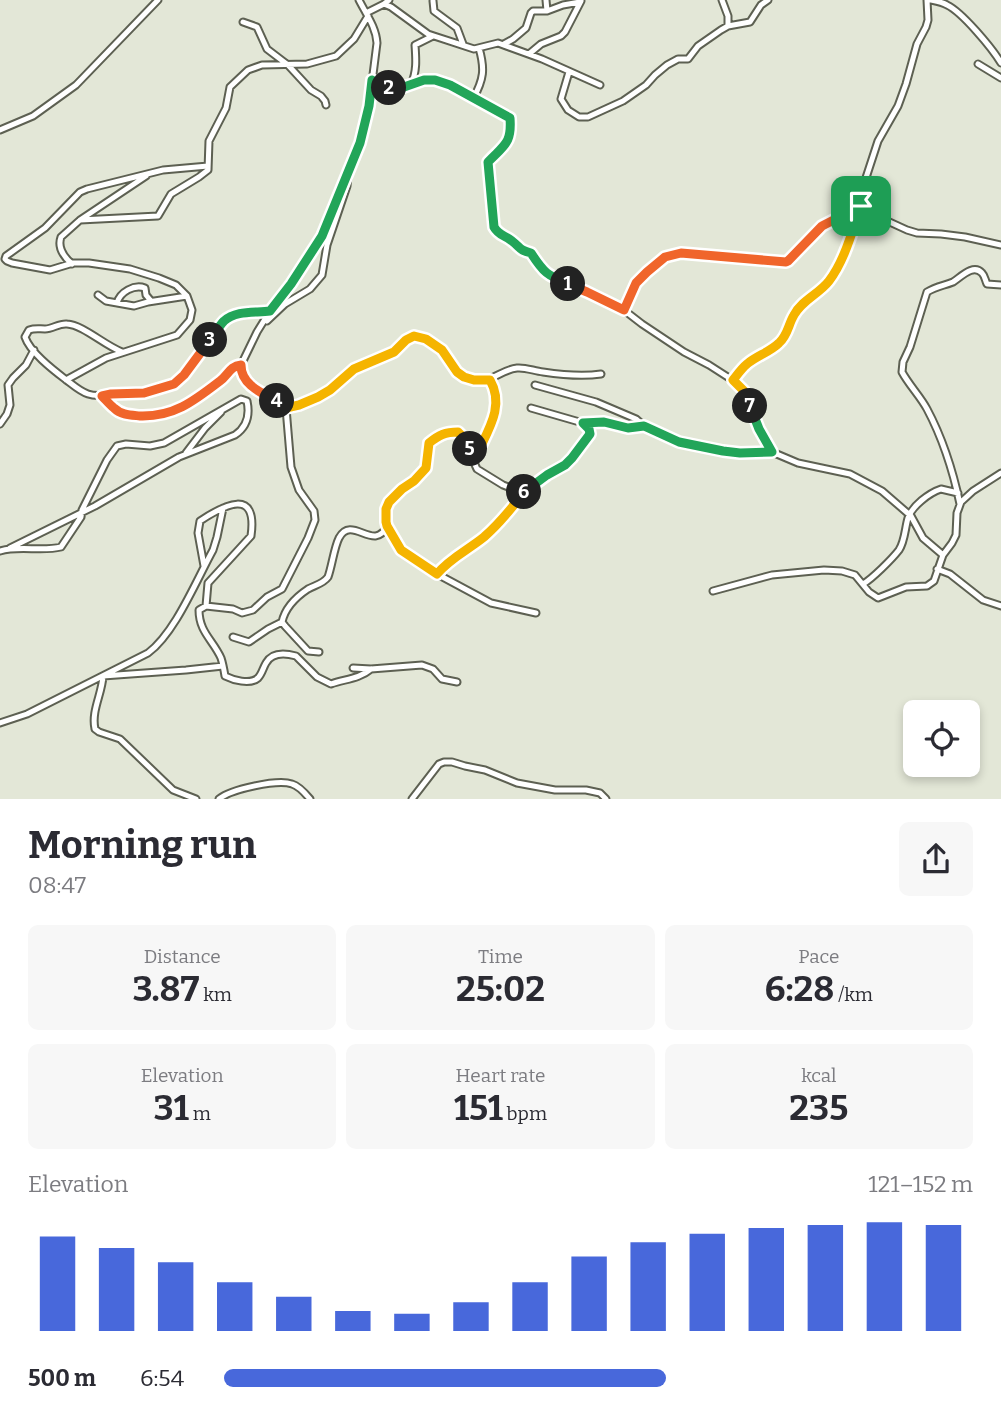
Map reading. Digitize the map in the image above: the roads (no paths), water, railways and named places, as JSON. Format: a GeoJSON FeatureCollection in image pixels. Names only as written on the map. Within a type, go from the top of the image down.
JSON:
{"type":"FeatureCollection","features":[{"type":"Feature","properties":{"kind":"street"},"geometry":{"type":"LineString","coordinates":[[0,130],[33,116],[76,85],[158,0]]}},
{"type":"Feature","properties":{"kind":"street"},"geometry":{"type":"LineString","coordinates":[[262,326],[322,236],[363,133],[377,37],[359,0]]}},
{"type":"Feature","properties":{"kind":"street"},"geometry":{"type":"LineString","coordinates":[[546,0],[547,11]]}},
{"type":"Feature","properties":{"kind":"street"},"geometry":{"type":"LineString","coordinates":[[722,0],[728,16],[728,26]]}},
{"type":"Feature","properties":{"kind":"street"},"geometry":{"type":"LineString","coordinates":[[569,72],[561,99],[568,110],[579,117],[588,117],[623,102],[667,65],[678,59],[688,59],[698,46],[728,26],[750,22],[760,3],[768,0]]}},
{"type":"Feature","properties":{"kind":"street"},"geometry":{"type":"LineString","coordinates":[[733,380],[748,363],[779,344],[786,336],[794,313],[822,289],[842,257],[861,206],[861,193],[878,141],[898,106],[916,44],[926,27],[929,0],[947,5],[955,11],[993,49],[1001,63]]}},
{"type":"Feature","properties":{"kind":"street"},"geometry":{"type":"LineString","coordinates":[[433,1],[434,11],[449,28]]}},
{"type":"Feature","properties":{"kind":"street"},"geometry":{"type":"LineString","coordinates":[[504,44],[526,27],[533,11],[547,11],[581,1]]}},
{"type":"Feature","properties":{"kind":"street"},"geometry":{"type":"LineString","coordinates":[[529,54],[541,44],[565,32],[581,1]]}},
{"type":"Feature","properties":{"kind":"street"},"geometry":{"type":"LineString","coordinates":[[80,220],[158,216],[171,194],[205,173],[208,166],[209,141],[226,108],[230,87],[248,70],[262,65],[307,64],[336,56],[354,39],[367,15],[386,2],[428,34],[470,48],[504,44],[600,85]]}},
{"type":"Feature","properties":{"kind":"street"},"geometry":{"type":"LineString","coordinates":[[243,22],[257,27],[267,49],[321,96],[326,105]]}},
{"type":"Feature","properties":{"kind":"street"},"geometry":{"type":"LineString","coordinates":[[411,84],[416,69],[415,45],[437,37],[449,28],[457,28],[464,45]]}},
{"type":"Feature","properties":{"kind":"street"},"geometry":{"type":"LineString","coordinates":[[473,99],[482,80],[483,68],[479,48]]}},
{"type":"Feature","properties":{"kind":"street"},"geometry":{"type":"LineString","coordinates":[[978,64],[1001,78]]}},
{"type":"Feature","properties":{"kind":"street"},"geometry":{"type":"LineString","coordinates":[[372,80],[383,88],[404,87],[424,80],[435,80],[450,85],[510,118],[507,144],[488,162],[494,227],[498,234],[510,239],[521,251],[531,253],[539,267],[548,275],[624,310],[684,352],[733,380],[744,391],[759,429],[772,452]]}},
{"type":"Feature","properties":{"kind":"street"},"geometry":{"type":"LineString","coordinates":[[66,380],[95,363],[177,334],[190,320],[192,310],[187,296],[176,285],[130,269],[89,263],[50,270],[12,263],[5,259],[45,228],[80,192],[150,173],[208,166]]}},
{"type":"Feature","properties":{"kind":"street"},"geometry":{"type":"LineString","coordinates":[[348,171],[347,186],[327,245],[322,275],[310,289],[279,308],[262,326],[241,365],[241,372],[247,383],[286,408],[290,467],[299,490],[314,511],[315,520],[282,589],[270,595],[253,610],[242,613],[233,609],[206,606],[199,610],[201,627],[216,650],[228,678],[253,681],[259,676],[268,659],[278,654],[293,655],[317,677],[331,684],[360,677],[371,669]]}},
{"type":"Feature","properties":{"kind":"street"},"geometry":{"type":"LineString","coordinates":[[72,264],[62,254],[59,240],[80,220],[150,173]]}},
{"type":"Feature","properties":{"kind":"street"},"geometry":{"type":"LineString","coordinates":[[624,310],[636,283],[665,257],[681,253],[786,262],[822,226],[861,206],[871,207],[883,219],[917,233],[941,234],[1001,245]]}},
{"type":"Feature","properties":{"kind":"street"},"geometry":{"type":"LineString","coordinates":[[960,504],[944,443],[926,406],[902,372],[903,362],[927,292],[954,281],[965,272],[975,270],[980,271],[986,284],[1001,285]]}},
{"type":"Feature","properties":{"kind":"street"},"geometry":{"type":"LineString","coordinates":[[117,303],[123,293],[137,286],[145,288],[151,301]]}},
{"type":"Feature","properties":{"kind":"street"},"geometry":{"type":"LineString","coordinates":[[98,295],[106,301],[134,306],[187,296]]}},
{"type":"Feature","properties":{"kind":"street"},"geometry":{"type":"LineString","coordinates":[[123,352],[77,327],[64,323],[48,329],[34,328],[26,332],[25,339],[44,362],[86,394],[102,396],[144,393],[174,384],[184,375],[225,320],[243,313],[270,311]]}},
{"type":"Feature","properties":{"kind":"street"},"geometry":{"type":"LineString","coordinates":[[286,408],[318,397],[354,369],[394,352],[414,336],[426,339],[442,350],[457,372],[474,380],[490,380],[518,368],[565,376],[601,374]]}},
{"type":"Feature","properties":{"kind":"street"},"geometry":{"type":"LineString","coordinates":[[0,424],[10,405],[9,382],[26,365],[34,350]]}},
{"type":"Feature","properties":{"kind":"street"},"geometry":{"type":"LineString","coordinates":[[102,396],[114,409],[128,415],[165,414],[189,404],[223,378],[232,367],[241,365]]}},
{"type":"Feature","properties":{"kind":"street"},"geometry":{"type":"LineString","coordinates":[[471,456],[477,454],[497,406],[496,394],[490,380]]}},
{"type":"Feature","properties":{"kind":"street"},"geometry":{"type":"LineString","coordinates":[[535,384],[596,402],[679,442],[740,453],[772,452],[798,463],[850,474],[882,491],[909,515],[923,538],[943,555]]}},
{"type":"Feature","properties":{"kind":"street"},"geometry":{"type":"LineString","coordinates":[[0,551],[81,513],[185,455],[229,439],[241,431],[248,417],[247,401],[241,399],[228,405],[164,443],[150,446],[117,446],[107,460],[81,513],[73,530],[61,547],[44,550],[10,548]]}},
{"type":"Feature","properties":{"kind":"street"},"geometry":{"type":"LineString","coordinates":[[185,455],[205,428],[228,405]]}},
{"type":"Feature","properties":{"kind":"street"},"geometry":{"type":"LineString","coordinates":[[531,408],[583,423],[604,422],[628,428],[644,426]]}},
{"type":"Feature","properties":{"kind":"street"},"geometry":{"type":"LineString","coordinates":[[437,574],[444,565],[481,540],[502,521],[524,492],[572,458],[590,434],[583,423]]}},
{"type":"Feature","properties":{"kind":"street"},"geometry":{"type":"LineString","coordinates":[[524,492],[503,485],[477,469],[468,442],[458,432],[444,433],[429,443],[426,468],[389,502],[386,509],[387,526],[401,550],[437,574],[491,603],[536,613]]}},
{"type":"Feature","properties":{"kind":"street"},"geometry":{"type":"LineString","coordinates":[[713,591],[772,575],[824,570],[842,570],[855,575],[877,598],[906,587],[927,586],[934,581],[943,555],[956,535],[960,504],[972,491],[1001,473]]}},
{"type":"Feature","properties":{"kind":"street"},"geometry":{"type":"LineString","coordinates":[[863,584],[873,578],[899,549],[909,515],[922,501],[941,489],[958,493]]}},
{"type":"Feature","properties":{"kind":"street"},"geometry":{"type":"LineString","coordinates":[[204,566],[198,526],[202,519],[223,508],[243,504],[249,512],[252,531],[247,541],[208,583],[206,606]]}},
{"type":"Feature","properties":{"kind":"street"},"geometry":{"type":"LineString","coordinates":[[0,723],[27,714],[148,653],[157,645],[172,627],[213,551],[223,508]]}},
{"type":"Feature","properties":{"kind":"street"},"geometry":{"type":"LineString","coordinates":[[233,637],[249,642],[282,622],[286,610],[308,589],[326,581],[339,538],[345,531],[352,529],[377,537],[387,526]]}},
{"type":"Feature","properties":{"kind":"street"},"geometry":{"type":"LineString","coordinates":[[937,569],[950,574],[983,600],[1001,606]]}},
{"type":"Feature","properties":{"kind":"street"},"geometry":{"type":"LineString","coordinates":[[282,622],[308,651],[319,652]]}},
{"type":"Feature","properties":{"kind":"street"},"geometry":{"type":"LineString","coordinates":[[353,668],[422,665],[433,669],[442,679],[457,682]]}},
{"type":"Feature","properties":{"kind":"street"},"geometry":{"type":"LineString","coordinates":[[103,676],[223,666]]}},
{"type":"Feature","properties":{"kind":"street"},"geometry":{"type":"LineString","coordinates":[[103,676],[94,713],[95,729],[120,739],[173,790],[196,799]]}},
{"type":"Feature","properties":{"kind":"street"},"geometry":{"type":"LineString","coordinates":[[412,799],[439,764],[444,762],[485,770],[517,783],[555,790],[600,793],[606,799]]}},
{"type":"Feature","properties":{"kind":"street"},"geometry":{"type":"LineString","coordinates":[[219,799],[223,795],[254,786],[284,783],[295,784],[310,799]]}}]}
